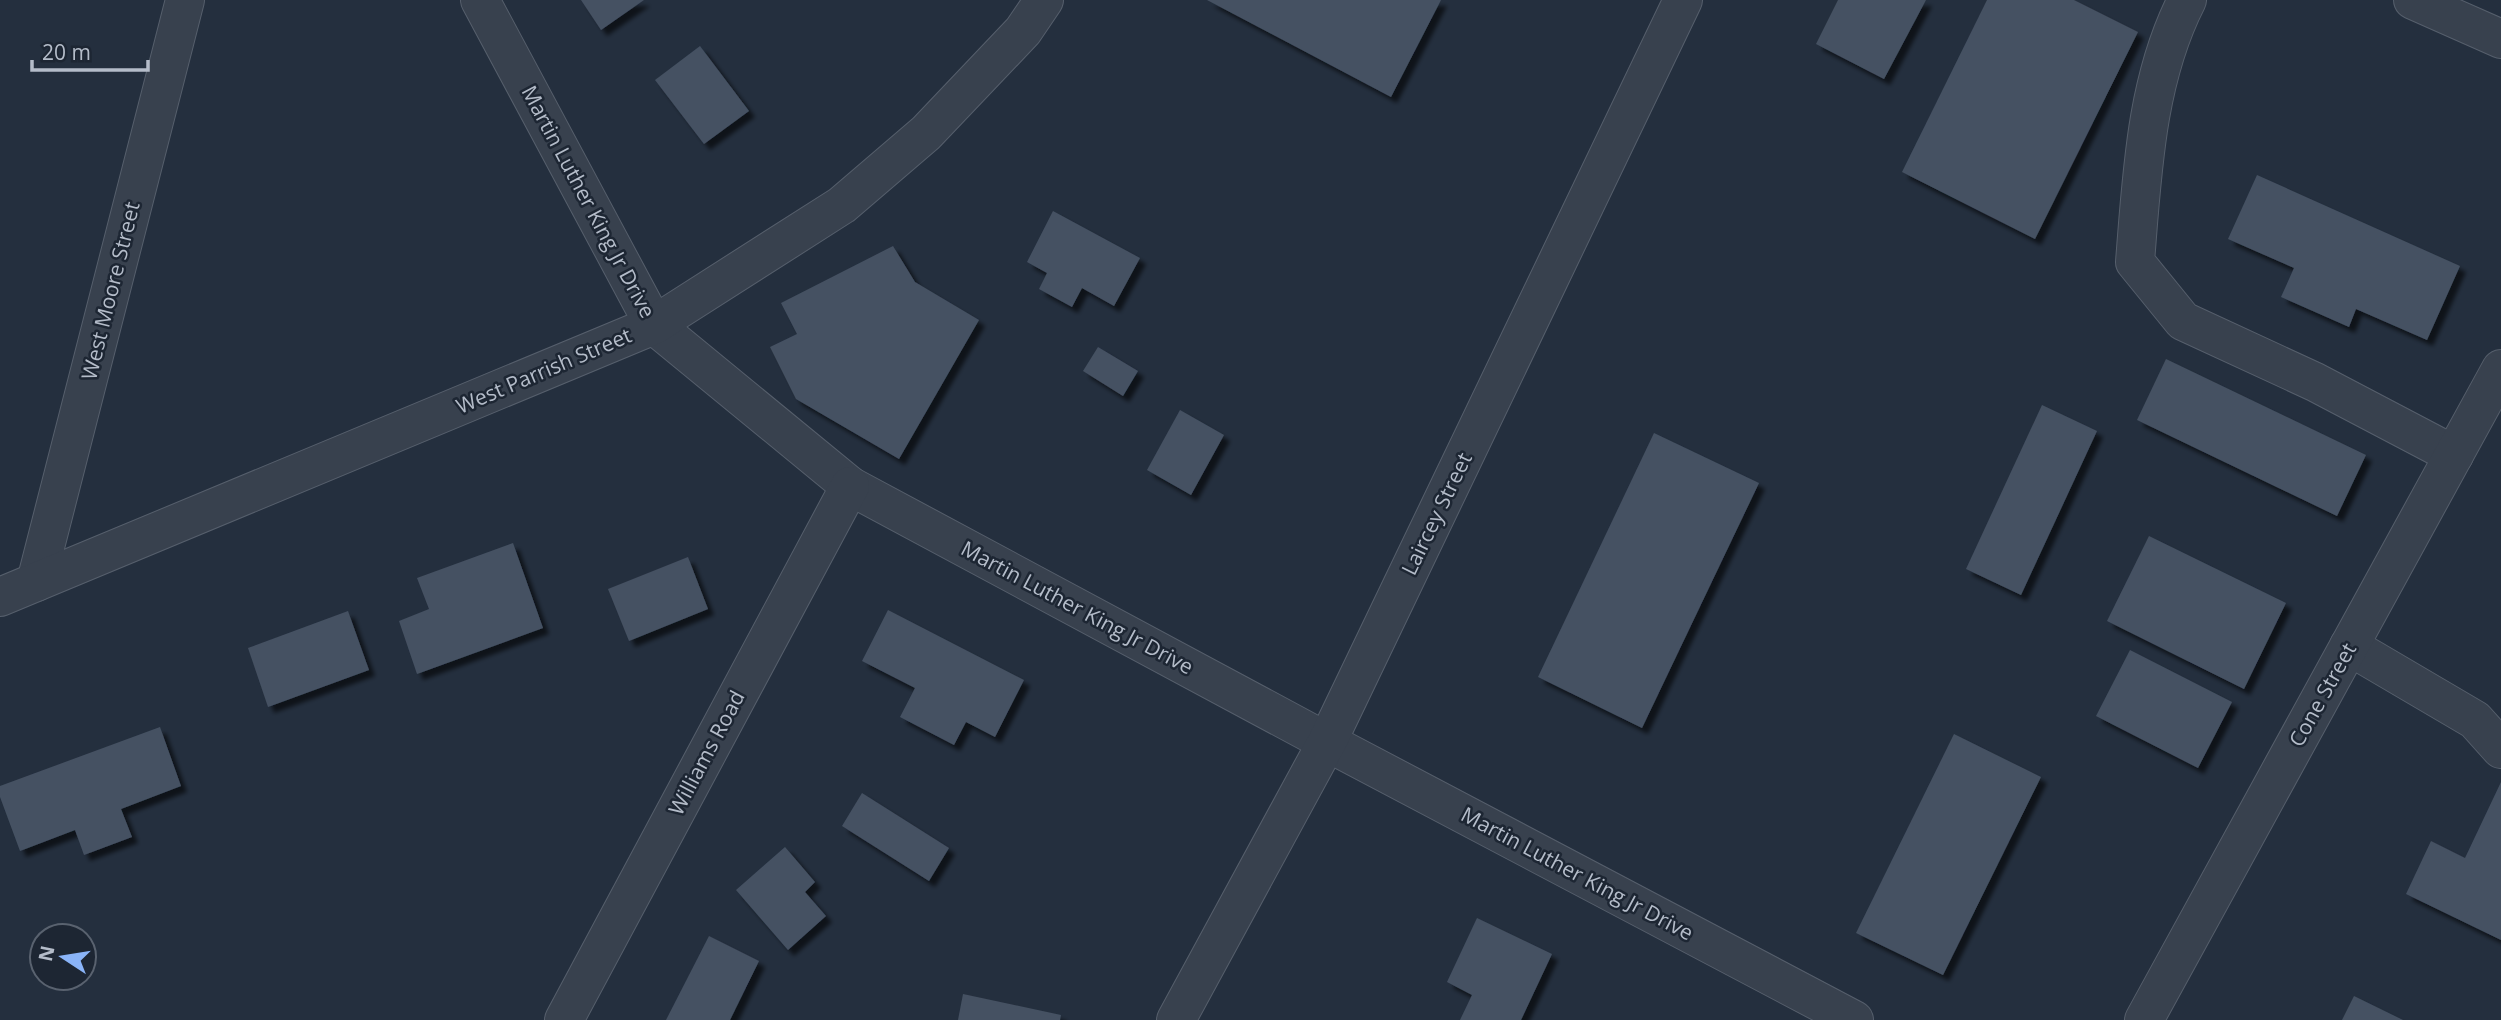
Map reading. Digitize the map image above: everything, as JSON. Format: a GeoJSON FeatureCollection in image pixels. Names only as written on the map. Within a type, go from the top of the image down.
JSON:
{"type":"FeatureCollection","features":[{"type":"Feature","properties":{"kind":"street","name":"West Moore Street"},"geometry":{"type":"LineString","coordinates":[[36,582],[185,0]]}},
{"type":"Feature","properties":{"kind":"street","name":"Martin Luther King Jr Drive"},"geometry":{"type":"LineString","coordinates":[[480,0],[654,325],[850,486],[1326,743],[1854,1020]]}},
{"type":"Feature","properties":{"kind":"street","name":"West Parrish Street"},"geometry":{"type":"LineString","coordinates":[[0,597],[654,325],[842,205],[926,133],[1023,31],[1044,0]]}},
{"type":"Feature","properties":{"kind":"street","name":"Laircey Street"},"geometry":{"type":"LineString","coordinates":[[1176,1020],[1326,743],[1684,0]]}},
{"type":"Feature","properties":{"kind":"street"},"geometry":{"type":"LineString","coordinates":[[2187,0],[2171,31],[2146,139],[2135,262],[2183,321],[2315,382],[2454,455]]}},
{"type":"Feature","properties":{"kind":"street"},"geometry":{"type":"LineString","coordinates":[[2413,0],[2501,39]]}},
{"type":"Feature","properties":{"kind":"street","name":"Cone Street"},"geometry":{"type":"LineString","coordinates":[[2144,1020],[2501,369]]}},
{"type":"Feature","properties":{"kind":"street","name":"Williams Road"},"geometry":{"type":"LineString","coordinates":[[564,1020],[850,486]]}},
{"type":"Feature","properties":{"kind":"street"},"geometry":{"type":"LineString","coordinates":[[2349,646],[2475,720],[2501,749]]}},
{"type":"Feature","properties":{"kind":"building"},"geometry":{"type":"Polygon","coordinates":[[[581,0],[644,0],[601,30],[581,0]]]}},
{"type":"Feature","properties":{"kind":"building"},"geometry":{"type":"Polygon","coordinates":[[[1207,0],[1441,0],[1391,97],[1207,0]]]}},
{"type":"Feature","properties":{"kind":"building"},"geometry":{"type":"Polygon","coordinates":[[[1838,0],[1926,0],[1884,79],[1816,44],[1838,0]]]}},
{"type":"Feature","properties":{"kind":"building"},"geometry":{"type":"Polygon","coordinates":[[[1987,0],[2074,0],[2138,32],[2035,239],[1902,172],[1987,0]]]}},
{"type":"Feature","properties":{"kind":"building"},"geometry":{"type":"Polygon","coordinates":[[[700,46],[749,111],[704,144],[655,80],[700,46]]]}},
{"type":"Feature","properties":{"kind":"building"},"geometry":{"type":"Polygon","coordinates":[[[2257,175],[2460,266],[2427,340],[2356,309],[2349,327],[2281,297],[2294,268],[2228,239],[2257,175]]]}},
{"type":"Feature","properties":{"kind":"building"},"geometry":{"type":"Polygon","coordinates":[[[1053,211],[1140,258],[1114,306],[1082,288],[1072,307],[1039,289],[1047,273],[1027,262],[1053,211]]]}},
{"type":"Feature","properties":{"kind":"building"},"geometry":{"type":"Polygon","coordinates":[[[893,246],[915,282],[979,320],[899,459],[796,399],[770,347],[797,334],[781,303],[893,246]]]}},
{"type":"Feature","properties":{"kind":"building"},"geometry":{"type":"Polygon","coordinates":[[[1098,347],[1138,371],[1123,396],[1083,371],[1098,347]]]}},
{"type":"Feature","properties":{"kind":"building"},"geometry":{"type":"Polygon","coordinates":[[[2166,359],[2366,455],[2337,516],[2137,420],[2166,359]]]}},
{"type":"Feature","properties":{"kind":"building"},"geometry":{"type":"Polygon","coordinates":[[[2042,405],[2097,431],[2021,595],[1966,569],[2042,405]]]}},
{"type":"Feature","properties":{"kind":"building"},"geometry":{"type":"Polygon","coordinates":[[[1180,410],[1224,435],[1191,495],[1147,470],[1180,410]]]}},
{"type":"Feature","properties":{"kind":"building"},"geometry":{"type":"Polygon","coordinates":[[[1654,433],[1759,483],[1642,728],[1538,677],[1654,433]]]}},
{"type":"Feature","properties":{"kind":"building"},"geometry":{"type":"Polygon","coordinates":[[[2149,536],[2286,603],[2244,689],[2107,621],[2149,536]]]}},
{"type":"Feature","properties":{"kind":"building"},"geometry":{"type":"Polygon","coordinates":[[[513,543],[543,628],[417,674],[399,621],[429,609],[417,578],[513,543]]]}},
{"type":"Feature","properties":{"kind":"building"},"geometry":{"type":"Polygon","coordinates":[[[688,557],[708,609],[629,641],[608,589],[688,557]]]}},
{"type":"Feature","properties":{"kind":"building"},"geometry":{"type":"Polygon","coordinates":[[[888,610],[1024,680],[995,737],[966,722],[954,745],[900,717],[915,688],[862,661],[888,610]]]}},
{"type":"Feature","properties":{"kind":"building"},"geometry":{"type":"Polygon","coordinates":[[[348,611],[369,670],[268,707],[248,648],[348,611]]]}},
{"type":"Feature","properties":{"kind":"building"},"geometry":{"type":"Polygon","coordinates":[[[2130,650],[2232,702],[2198,768],[2096,716],[2130,650]]]}},
{"type":"Feature","properties":{"kind":"building"},"geometry":{"type":"Polygon","coordinates":[[[160,727],[181,786],[121,809],[132,837],[84,855],[75,830],[20,851],[0,797],[0,786],[160,727]]]}},
{"type":"Feature","properties":{"kind":"building"},"geometry":{"type":"Polygon","coordinates":[[[1954,734],[2041,777],[1943,975],[1856,933],[1954,734]]]}},
{"type":"Feature","properties":{"kind":"building"},"geometry":{"type":"Polygon","coordinates":[[[2501,782],[2501,940],[2406,894],[2431,841],[2465,858],[2501,782]]]}},
{"type":"Feature","properties":{"kind":"building"},"geometry":{"type":"Polygon","coordinates":[[[862,793],[949,848],[929,881],[842,826],[862,793]]]}},
{"type":"Feature","properties":{"kind":"building"},"geometry":{"type":"Polygon","coordinates":[[[785,847],[815,882],[805,892],[826,916],[788,950],[736,890],[785,847]]]}},
{"type":"Feature","properties":{"kind":"building"},"geometry":{"type":"Polygon","coordinates":[[[1477,918],[1552,954],[1521,1020],[1460,1020],[1472,995],[1447,982],[1477,918]]]}},
{"type":"Feature","properties":{"kind":"building"},"geometry":{"type":"Polygon","coordinates":[[[709,936],[759,961],[730,1020],[666,1020],[709,936]]]}},
{"type":"Feature","properties":{"kind":"building"},"geometry":{"type":"Polygon","coordinates":[[[963,994],[1061,1015],[1060,1020],[958,1020],[963,994]]]}},
{"type":"Feature","properties":{"kind":"building"},"geometry":{"type":"Polygon","coordinates":[[[2354,996],[2403,1020],[2342,1020],[2354,996]]]}}]}
